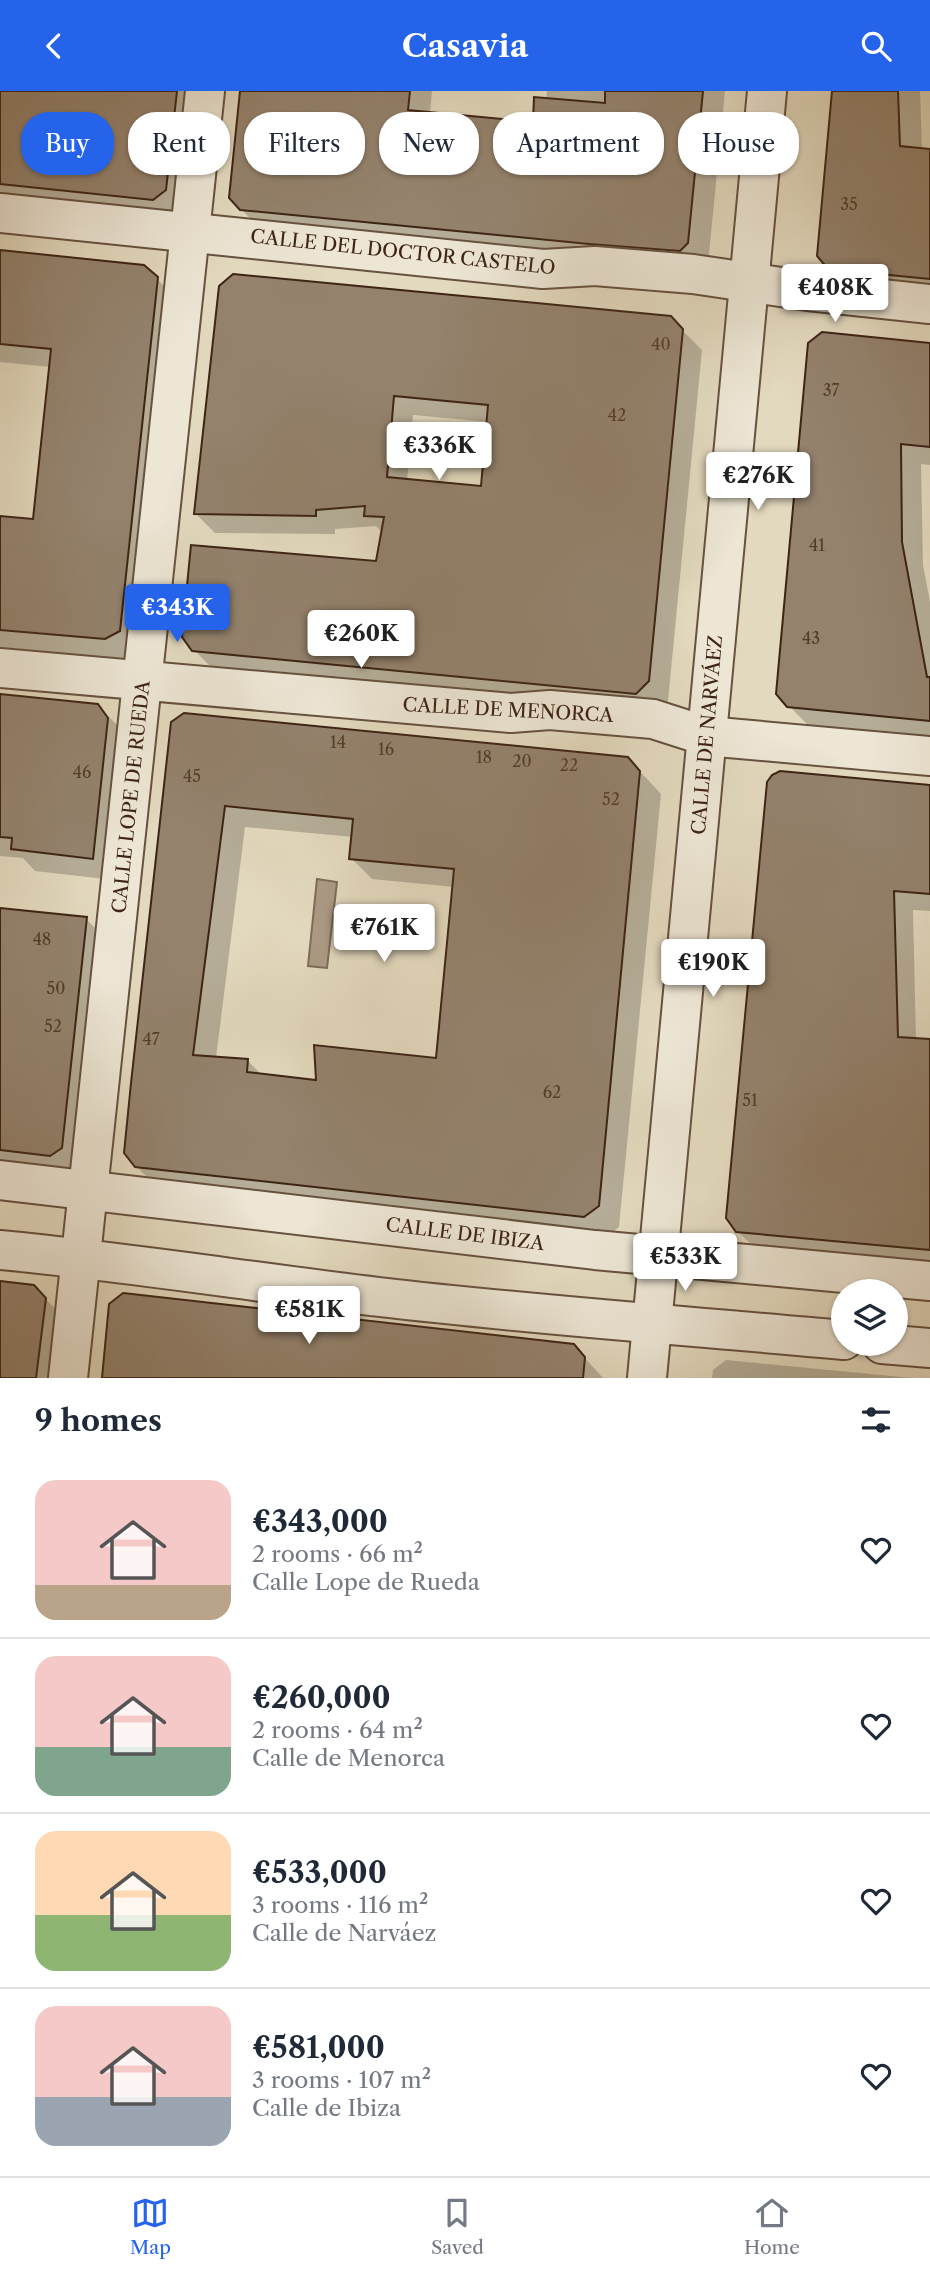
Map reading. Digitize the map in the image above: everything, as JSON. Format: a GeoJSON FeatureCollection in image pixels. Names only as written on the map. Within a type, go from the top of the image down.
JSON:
{"type":"FeatureCollection","features":[{"type":"Feature","properties":{"kind":"street","name":"CALLE LOPE DE RUEDA"},"geometry":{"type":"LineString","coordinates":[[68,1378],[205,91]]}},
{"type":"Feature","properties":{"kind":"street","name":"CALLE DE NARVÁEZ"},"geometry":{"type":"LineString","coordinates":[[646,1378],[767,91]]}},
{"type":"Feature","properties":{"kind":"street","name":"CALLE DEL DOCTOR CASTELO"},"geometry":{"type":"LineString","coordinates":[[0,213],[542,269],[595,266],[750,281],[808,291],[930,304]]}},
{"type":"Feature","properties":{"kind":"street","name":"CALLE DE MENORCA"},"geometry":{"type":"LineString","coordinates":[[0,668],[511,713],[550,709],[653,719],[706,736],[930,756]]}},
{"type":"Feature","properties":{"kind":"street","name":"CALLE DE IBIZA"},"geometry":{"type":"LineString","coordinates":[[0,1180],[659,1256],[930,1281]]}},
{"type":"Feature","properties":{"kind":"street"},"geometry":{"type":"LineString","coordinates":[[0,1250],[82,1258],[379,1297],[831,1340]]}},
{"type":"Feature","properties":{"kind":"street"},"geometry":{"type":"LineString","coordinates":[[908,1346],[930,1348]]}},
{"type":"Feature","properties":{"kind":"shaded area"},"geometry":{"type":"Polygon","coordinates":[[[317,879],[337,882],[327,968],[308,966],[317,879]]]}},
{"type":"Feature","properties":{"kind":"building"},"geometry":{"type":"Polygon","coordinates":[[[0,91],[177,91],[175,112],[128,112],[128,175],[168,175],[166,190],[153,200],[0,184],[0,91]]]}},
{"type":"Feature","properties":{"kind":"building"},"geometry":{"type":"Polygon","coordinates":[[[240,91],[410,91],[408,110],[429,112],[379,112],[379,175],[479,175],[479,117],[493,118],[493,175],[664,175],[664,112],[533,112],[534,97],[605,103],[605,91],[703,91],[701,112],[678,112],[678,175],[695,175],[688,243],[680,251],[240,210],[229,198],[240,91]]]}},
{"type":"Feature","properties":{"kind":"building"},"geometry":{"type":"Polygon","coordinates":[[[832,91],[898,91],[900,146],[930,149],[930,279],[828,269],[817,256],[832,91]]]}},
{"type":"Feature","properties":{"kind":"building"},"geometry":{"type":"Polygon","coordinates":[[[0,250],[144,265],[158,277],[120,631],[105,639],[0,630],[0,516],[33,519],[51,349],[0,344],[0,250]]]}},
{"type":"Feature","properties":{"kind":"building"},"geometry":{"type":"Polygon","coordinates":[[[233,274],[671,316],[683,329],[649,681],[636,694],[192,651],[182,637],[191,545],[376,561],[384,517],[364,516],[365,506],[316,510],[316,516],[194,514],[219,286],[233,274]],[[394,396],[387,477],[481,486],[488,405],[394,396]]]}},
{"type":"Feature","properties":{"kind":"building"},"geometry":{"type":"Polygon","coordinates":[[[822,332],[930,343],[930,447],[901,444],[902,542],[927,677],[930,677],[930,721],[787,707],[776,694],[808,343],[822,332]]]}},
{"type":"Feature","properties":{"kind":"building"},"geometry":{"type":"Polygon","coordinates":[[[0,694],[98,704],[108,718],[93,859],[11,849],[12,838],[0,837],[0,694]]]}},
{"type":"Feature","properties":{"kind":"building"},"geometry":{"type":"Polygon","coordinates":[[[184,713],[628,757],[640,771],[599,1206],[584,1217],[135,1167],[124,1153],[171,722],[184,713]],[[225,806],[193,1055],[248,1059],[247,1072],[316,1080],[314,1045],[436,1058],[454,869],[349,859],[353,819],[225,806]]]}},
{"type":"Feature","properties":{"kind":"building"},"geometry":{"type":"Polygon","coordinates":[[[780,771],[930,785],[930,894],[894,891],[898,1037],[930,1039],[930,1250],[736,1232],[726,1218],[767,782],[772,775],[780,771]]]}},
{"type":"Feature","properties":{"kind":"building"},"geometry":{"type":"Polygon","coordinates":[[[0,908],[87,917],[62,1148],[50,1156],[0,1150],[0,908]]]}},
{"type":"Feature","properties":{"kind":"building"},"geometry":{"type":"Polygon","coordinates":[[[0,1281],[34,1285],[46,1298],[36,1378],[0,1378],[0,1281]]]}},
{"type":"Feature","properties":{"kind":"building"},"geometry":{"type":"Polygon","coordinates":[[[123,1293],[574,1344],[585,1357],[583,1378],[102,1378],[109,1304],[123,1293]]]}}]}
